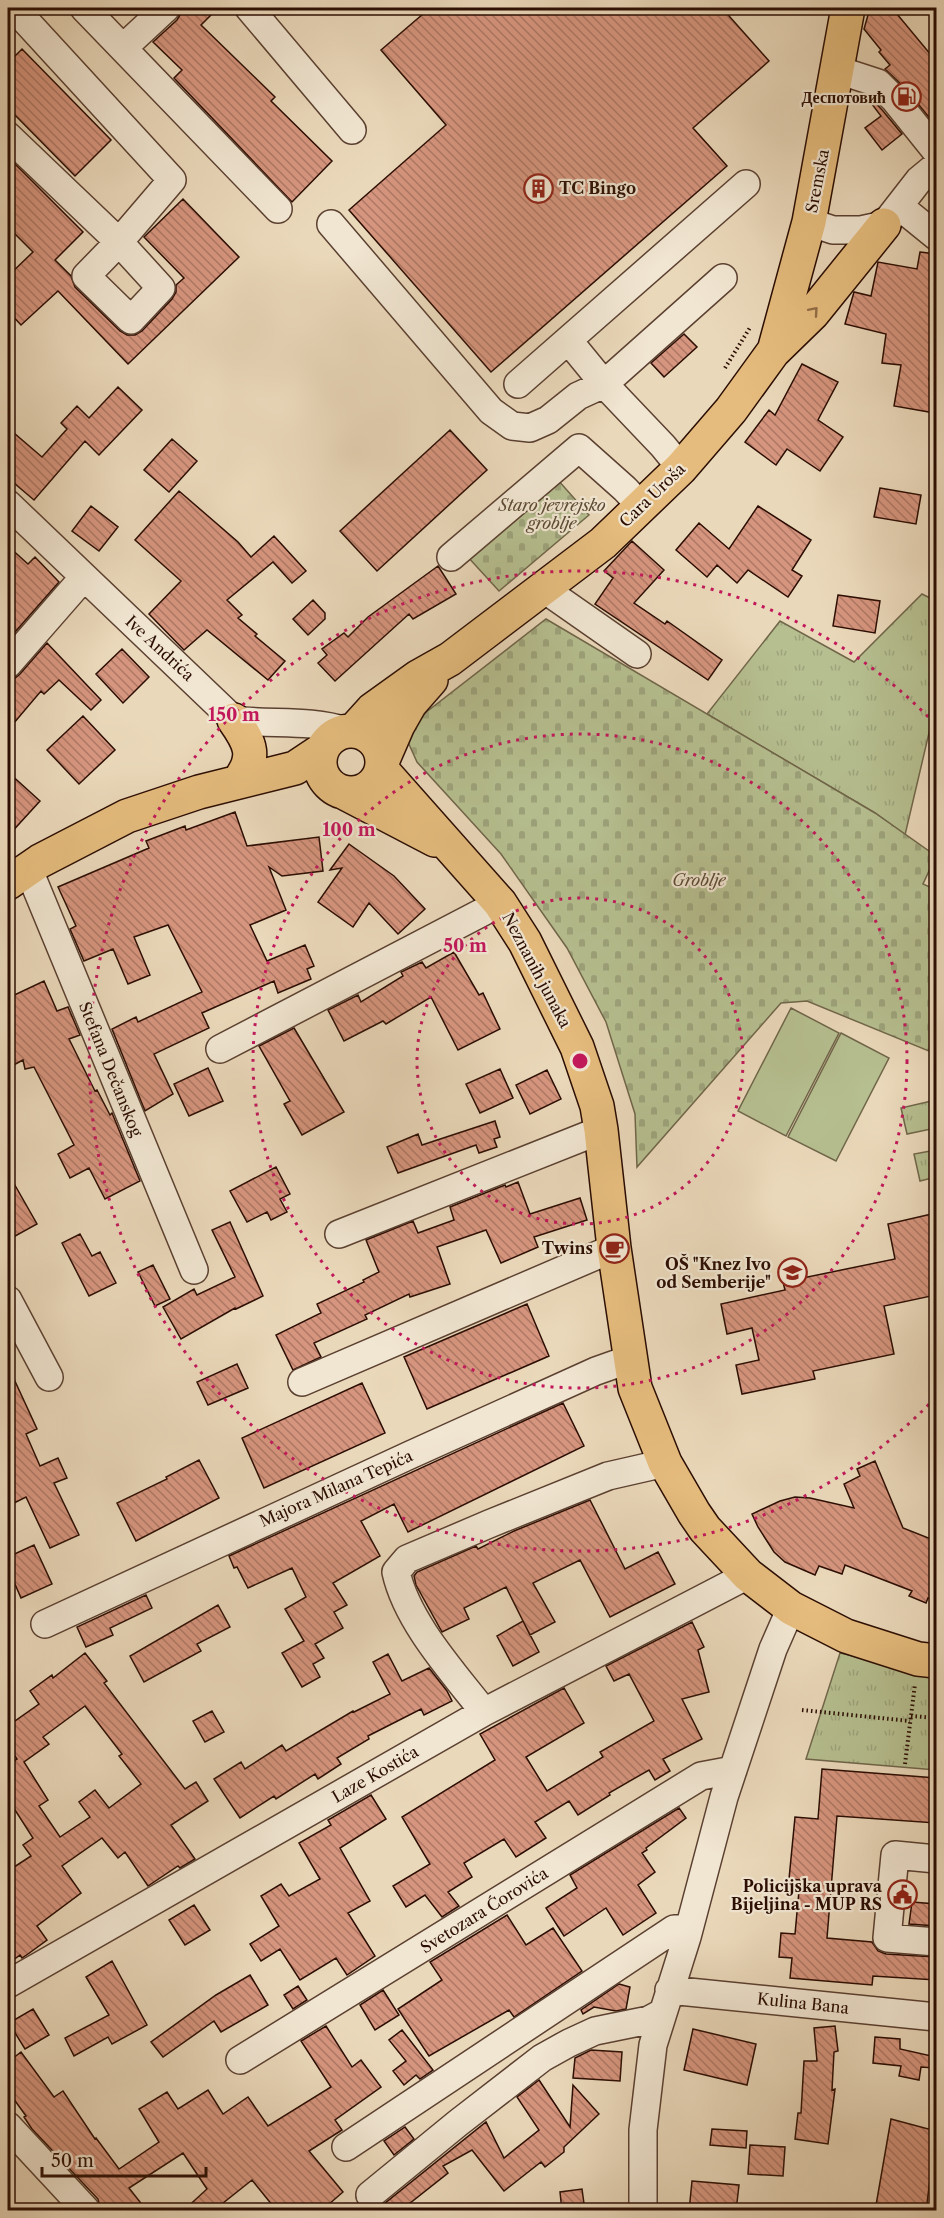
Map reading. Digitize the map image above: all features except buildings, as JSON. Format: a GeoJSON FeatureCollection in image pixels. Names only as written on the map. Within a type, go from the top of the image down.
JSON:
{"type":"FeatureCollection","features":[{"type":"Feature","properties":{"kind":"main road","name":"Sremska"},"geometry":{"type":"LineString","coordinates":[[773,352],[809,222],[848,8]]}},
{"type":"Feature","properties":{"kind":"main road"},"geometry":{"type":"LineString","coordinates":[[773,352],[813,314],[891,215]]}},
{"type":"Feature","properties":{"kind":"main road","name":"Cara Uroša"},"geometry":{"type":"LineString","coordinates":[[450,659],[603,543],[681,468],[731,410],[773,352]]}},
{"type":"Feature","properties":{"kind":"main road"},"geometry":{"type":"LineString","coordinates":[[199,792],[295,768],[418,677],[450,659]]}},
{"type":"Feature","properties":{"kind":"main road"},"geometry":{"type":"LineString","coordinates":[[199,792],[340,791],[354,794],[370,787],[410,704],[450,659]]}},
{"type":"Feature","properties":{"kind":"main road"},"geometry":{"type":"LineString","coordinates":[[234,720],[248,739],[250,747],[248,768],[238,782]]}},
{"type":"Feature","properties":{"kind":"main road"},"geometry":{"type":"LineString","coordinates":[[382,766],[378,747],[368,736],[337,739],[319,759],[322,776],[340,791],[453,849]]}},
{"type":"Feature","properties":{"kind":"main road","name":"Neznanih junaka"},"geometry":{"type":"LineString","coordinates":[[382,766],[500,903],[525,942],[577,1047],[597,1106],[602,1130],[615,1248],[635,1388],[665,1463],[694,1513],[705,1529],[748,1575],[791,1608],[846,1636],[927,1660]]}},
{"type":"Feature","properties":{"kind":"main road","name":"Stefana Dečanskog"},"geometry":{"type":"LineString","coordinates":[[18,875],[127,816],[199,792]]}},
{"type":"Feature","properties":{"kind":"street"},"geometry":{"type":"LineString","coordinates":[[8,136],[119,242],[172,180],[14,8]]}},
{"type":"Feature","properties":{"kind":"street"},"geometry":{"type":"LineString","coordinates":[[84,8],[278,209]]}},
{"type":"Feature","properties":{"kind":"street"},"geometry":{"type":"LineString","coordinates":[[123,48],[166,8]]}},
{"type":"Feature","properties":{"kind":"street"},"geometry":{"type":"LineString","coordinates":[[249,8],[352,130]]}},
{"type":"Feature","properties":{"kind":"street"},"geometry":{"type":"LineString","coordinates":[[838,70],[878,83],[896,100],[936,151]]}},
{"type":"Feature","properties":{"kind":"street"},"geometry":{"type":"LineString","coordinates":[[809,222],[834,230],[861,230],[891,215],[919,180],[936,166]]}},
{"type":"Feature","properties":{"kind":"street"},"geometry":{"type":"LineString","coordinates":[[518,384],[746,184]]}},
{"type":"Feature","properties":{"kind":"street"},"geometry":{"type":"LineString","coordinates":[[891,215],[936,236]]}},
{"type":"Feature","properties":{"kind":"street"},"geometry":{"type":"LineString","coordinates":[[330,224],[491,411],[512,426],[530,428],[548,420],[578,396],[604,384],[723,278]]}},
{"type":"Feature","properties":{"kind":"street"},"geometry":{"type":"LineString","coordinates":[[568,340],[604,384],[681,468]]}},
{"type":"Feature","properties":{"kind":"street"},"geometry":{"type":"LineString","coordinates":[[451,557],[579,448],[641,506]]}},
{"type":"Feature","properties":{"kind":"street","name":"Ive Andrića"},"geometry":{"type":"LineString","coordinates":[[8,504],[234,720]]}},
{"type":"Feature","properties":{"kind":"street"},"geometry":{"type":"LineString","coordinates":[[8,664],[84,577]]}},
{"type":"Feature","properties":{"kind":"street"},"geometry":{"type":"LineString","coordinates":[[544,589],[637,654]]}},
{"type":"Feature","properties":{"kind":"street"},"geometry":{"type":"LineString","coordinates":[[234,720],[328,725],[337,739]]}},
{"type":"Feature","properties":{"kind":"street","name":"Stefana Dečanskog"},"geometry":{"type":"LineString","coordinates":[[18,875],[194,1270]]}},
{"type":"Feature","properties":{"kind":"street","name":"Neznanih junaka"},"geometry":{"type":"LineString","coordinates":[[220,1049],[500,903]]}},
{"type":"Feature","properties":{"kind":"street"},"geometry":{"type":"LineString","coordinates":[[339,1234],[602,1130]]}},
{"type":"Feature","properties":{"kind":"street"},"geometry":{"type":"LineString","coordinates":[[302,1382],[615,1248]]}},
{"type":"Feature","properties":{"kind":"street"},"geometry":{"type":"LineString","coordinates":[[8,1300],[49,1377]]}},
{"type":"Feature","properties":{"kind":"street","name":"Majora Milana Tepića"},"geometry":{"type":"LineString","coordinates":[[45,1624],[243,1530],[596,1371],[630,1359]]}},
{"type":"Feature","properties":{"kind":"street"},"geometry":{"type":"LineString","coordinates":[[484,1712],[428,1640],[399,1586],[396,1572],[407,1559],[489,1524],[608,1476],[665,1463]]}},
{"type":"Feature","properties":{"kind":"street","name":"Laze Kostića"},"geometry":{"type":"LineString","coordinates":[[8,1984],[484,1712],[748,1575]]}},
{"type":"Feature","properties":{"kind":"street"},"geometry":{"type":"LineString","coordinates":[[643,2211],[643,2130],[653,2045],[689,1929],[733,1770],[773,1649],[791,1608]]}},
{"type":"Feature","properties":{"kind":"street","name":"Svetozara Ćorovića"},"geometry":{"type":"LineString","coordinates":[[240,2060],[701,1776],[733,1770]]}},
{"type":"Feature","properties":{"kind":"street"},"geometry":{"type":"LineString","coordinates":[[936,1859],[895,1855],[887,1938],[936,1942]]}},
{"type":"Feature","properties":{"kind":"street"},"geometry":{"type":"LineString","coordinates":[[346,2147],[674,1929],[689,1929]]}},
{"type":"Feature","properties":{"kind":"street"},"geometry":{"type":"LineString","coordinates":[[370,2195],[458,2122],[542,2058],[595,2031],[649,2020],[666,2002]]}},
{"type":"Feature","properties":{"kind":"street","name":"Kulina Bana"},"geometry":{"type":"LineString","coordinates":[[666,2002],[936,2017]]}},
{"type":"Feature","properties":{"kind":"street"},"geometry":{"type":"LineString","coordinates":[[8,2126],[87,2211]]}},
{"type":"Feature","properties":{"kind":"path"},"geometry":{"type":"LineString","coordinates":[[724,369],[754,322]]}},
{"type":"Feature","properties":{"kind":"path"},"geometry":{"type":"LineString","coordinates":[[905,1764],[910,1719],[927,1660]]}},
{"type":"Feature","properties":{"kind":"path"},"geometry":{"type":"LineString","coordinates":[[802,1710],[910,1719],[936,1718]]}},
{"type":"Feature","properties":{"kind":"green space","name":"Staro jevrejsko groblje"},"geometry":{"type":"Polygon","coordinates":[[[557,479],[589,515],[499,591],[467,556],[557,479]]]}},
{"type":"Feature","properties":{"kind":"green space"},"geometry":{"type":"Polygon","coordinates":[[[922,594],[936,601],[936,676],[933,716],[905,835],[875,813],[707,714],[780,621],[854,662],[922,594]]]}},
{"type":"Feature","properties":{"kind":"green space","name":"Groblje"},"geometry":{"type":"Polygon","coordinates":[[[546,619],[875,813],[936,856],[923,884],[936,890],[936,1054],[807,1001],[781,1003],[637,1167],[635,1114],[606,1022],[567,948],[501,854],[417,762],[408,742],[420,717],[546,619]]]}},
{"type":"Feature","properties":{"kind":"green space"},"geometry":{"type":"Polygon","coordinates":[[[791,1008],[839,1033],[786,1136],[738,1111],[791,1008]]]}},
{"type":"Feature","properties":{"kind":"green space"},"geometry":{"type":"Polygon","coordinates":[[[841,1033],[889,1058],[836,1161],[788,1137],[841,1033]]]}},
{"type":"Feature","properties":{"kind":"green space"},"geometry":{"type":"Polygon","coordinates":[[[936,1100],[936,1128],[907,1134],[901,1108],[936,1100]]]}},
{"type":"Feature","properties":{"kind":"green space"},"geometry":{"type":"Polygon","coordinates":[[[936,1150],[936,1177],[920,1181],[914,1154],[936,1150]]]}},
{"type":"Feature","properties":{"kind":"green space"},"geometry":{"type":"Polygon","coordinates":[[[840,1653],[936,1673],[936,1770],[806,1759],[840,1653]]]}},
{"type":"Feature","properties":{"kind":"place","name":"Деспотовић"},"geometry":{"type":"Point","coordinates":[907,97]}},
{"type":"Feature","properties":{"kind":"place","name":"TC Bingo"},"geometry":{"type":"Point","coordinates":[538,188]}},
{"type":"Feature","properties":{"kind":"place","name":"Twins"},"geometry":{"type":"Point","coordinates":[614,1248]}},
{"type":"Feature","properties":{"kind":"place","name":"OŠ \"Knez Ivo od Semberije\""},"geometry":{"type":"Point","coordinates":[792,1273]}},
{"type":"Feature","properties":{"kind":"place","name":"Policijska uprava Bijeljina - MUP RS"},"geometry":{"type":"Point","coordinates":[903,1895]}}]}
